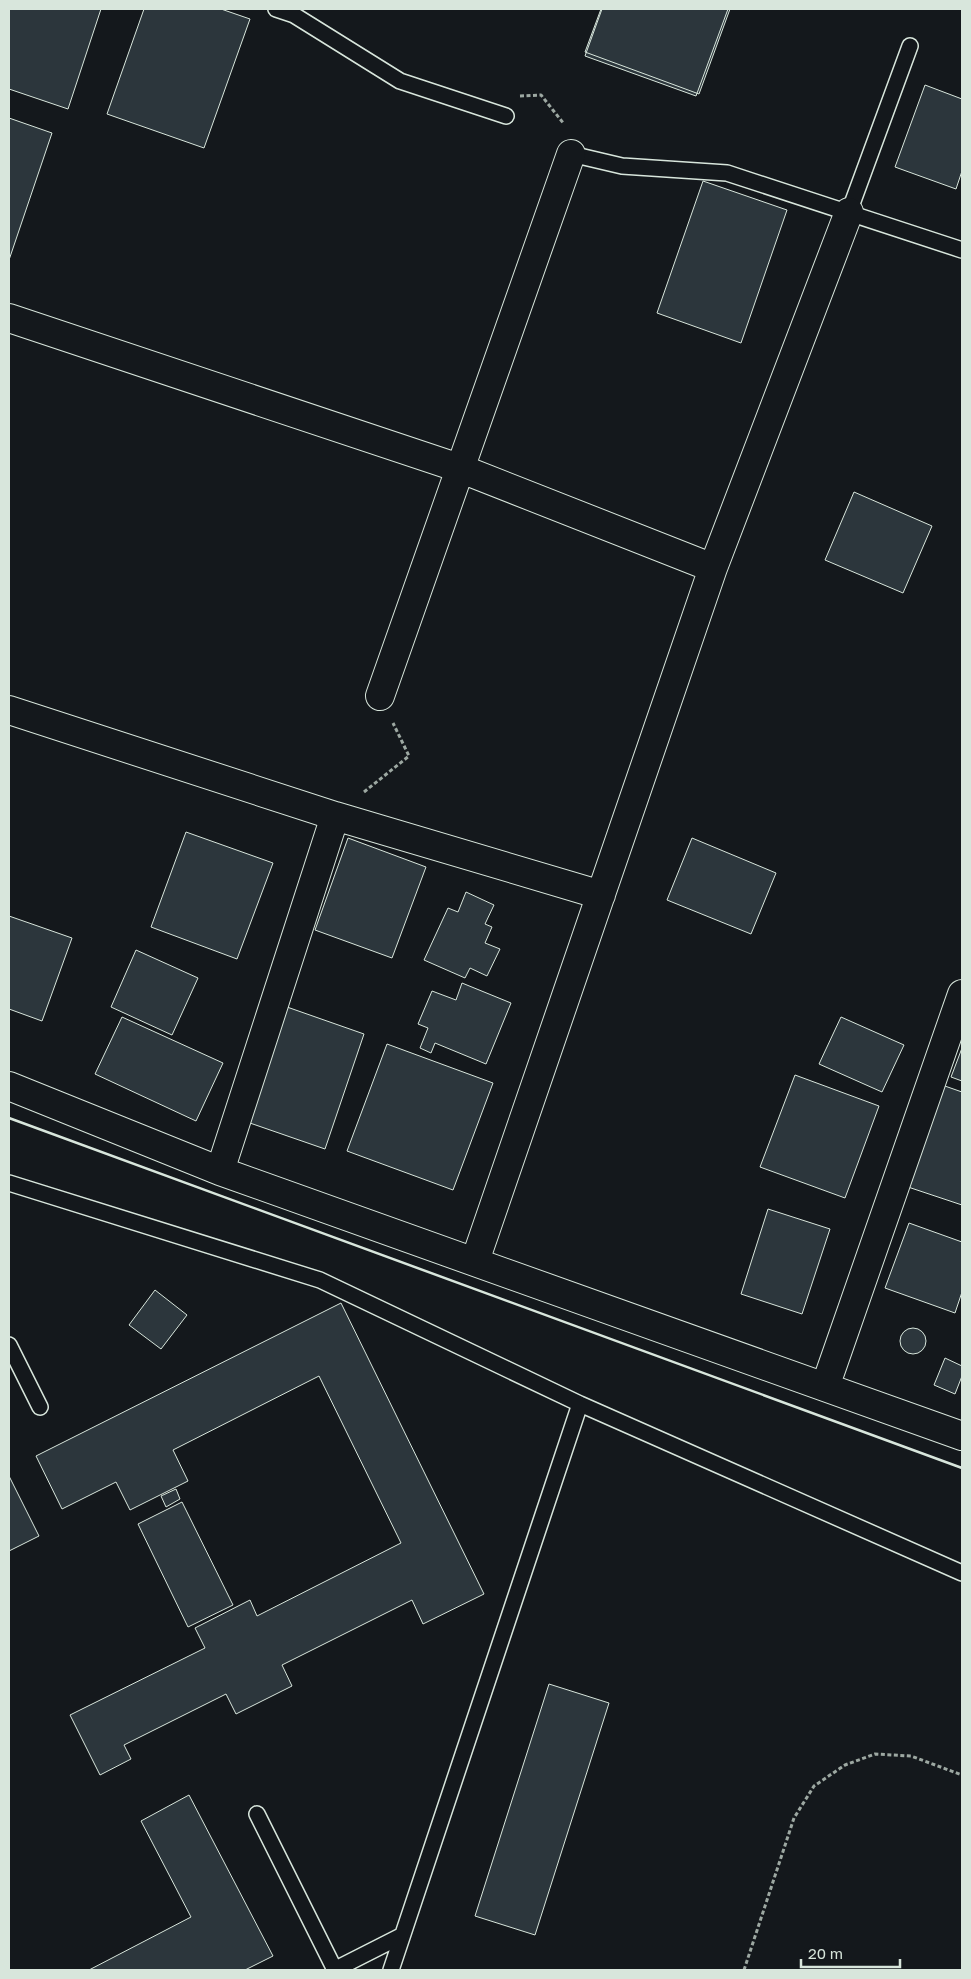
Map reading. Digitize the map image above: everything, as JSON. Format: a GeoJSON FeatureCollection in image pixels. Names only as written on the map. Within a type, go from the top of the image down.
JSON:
{"type":"FeatureCollection","features":[{"type":"Feature","properties":{"kind":"street"},"geometry":{"type":"LineString","coordinates":[[380,696],[571,154]]}},
{"type":"Feature","properties":{"kind":"street"},"geometry":{"type":"LineString","coordinates":[[475,1261],[713,568],[849,212]]}},
{"type":"Feature","properties":{"kind":"street"},"geometry":{"type":"LineString","coordinates":[[9,318],[459,468],[713,568]]}},
{"type":"Feature","properties":{"kind":"street"},"geometry":{"type":"LineString","coordinates":[[9,710],[335,816],[601,895]]}},
{"type":"Feature","properties":{"kind":"street"},"geometry":{"type":"LineString","coordinates":[[220,1171],[335,816]]}},
{"type":"Feature","properties":{"kind":"street"},"geometry":{"type":"LineString","coordinates":[[825,1387],[962,994]]}},
{"type":"Feature","properties":{"kind":"street"},"geometry":{"type":"LineString","coordinates":[[9,1086],[220,1171],[962,1436]]}},
{"type":"Feature","properties":{"kind":"lane"},"geometry":{"type":"LineString","coordinates":[[276,9],[294,14],[400,81],[506,116]]}},
{"type":"Feature","properties":{"kind":"lane"},"geometry":{"type":"LineString","coordinates":[[849,212],[910,46]]}},
{"type":"Feature","properties":{"kind":"lane"},"geometry":{"type":"LineString","coordinates":[[571,154],[622,166],[727,173],[962,250]]}},
{"type":"Feature","properties":{"kind":"lane"},"geometry":{"type":"LineString","coordinates":[[9,1183],[320,1280],[580,1404],[962,1572]]}},
{"type":"Feature","properties":{"kind":"lane"},"geometry":{"type":"LineString","coordinates":[[9,1345],[40,1407]]}},
{"type":"Feature","properties":{"kind":"lane"},"geometry":{"type":"LineString","coordinates":[[391,1970],[580,1404]]}},
{"type":"Feature","properties":{"kind":"lane"},"geometry":{"type":"LineString","coordinates":[[257,1814],[335,1970],[401,1936]]}},
{"type":"Feature","properties":{"kind":"path"},"geometry":{"type":"LineString","coordinates":[[506,116],[517,96],[541,95],[564,123],[571,154]]}},
{"type":"Feature","properties":{"kind":"path"},"geometry":{"type":"LineString","coordinates":[[335,816],[409,756],[380,696]]}},
{"type":"Feature","properties":{"kind":"path"},"geometry":{"type":"LineString","coordinates":[[744,1970],[794,1818],[814,1786],[845,1764],[876,1754],[911,1756],[962,1775]]}},
{"type":"Feature","properties":{"kind":"building"},"geometry":{"type":"Polygon","coordinates":[[[9,9],[101,9],[68,109],[9,89],[9,9]]]}},
{"type":"Feature","properties":{"kind":"building"},"geometry":{"type":"Polygon","coordinates":[[[144,9],[221,9],[250,19],[204,148],[107,114],[144,9]]]}},
{"type":"Feature","properties":{"kind":"building"},"geometry":{"type":"Polygon","coordinates":[[[601,9],[730,9],[699,94],[585,52],[601,9]]]}},
{"type":"Feature","properties":{"kind":"building"},"geometry":{"type":"Polygon","coordinates":[[[602,9],[728,9],[696,96],[585,56],[602,9]]]}},
{"type":"Feature","properties":{"kind":"building"},"geometry":{"type":"Polygon","coordinates":[[[925,85],[962,99],[962,171],[956,189],[895,167],[925,85]]]}},
{"type":"Feature","properties":{"kind":"building"},"geometry":{"type":"Polygon","coordinates":[[[9,118],[52,133],[9,260],[9,118]]]}},
{"type":"Feature","properties":{"kind":"building"},"geometry":{"type":"Polygon","coordinates":[[[703,181],[787,210],[741,343],[657,313],[703,181]]]}},
{"type":"Feature","properties":{"kind":"building"},"geometry":{"type":"Polygon","coordinates":[[[854,492],[932,526],[903,593],[825,560],[854,492]]]}},
{"type":"Feature","properties":{"kind":"building"},"geometry":{"type":"Polygon","coordinates":[[[186,832],[273,863],[237,959],[151,927],[186,832]]]}},
{"type":"Feature","properties":{"kind":"building"},"geometry":{"type":"Polygon","coordinates":[[[348,838],[426,867],[392,958],[315,930],[348,838]]]}},
{"type":"Feature","properties":{"kind":"building"},"geometry":{"type":"Polygon","coordinates":[[[692,838],[776,873],[751,934],[667,900],[692,838]]]}},
{"type":"Feature","properties":{"kind":"building"},"geometry":{"type":"Polygon","coordinates":[[[466,892],[494,905],[485,924],[492,927],[485,943],[500,949],[487,976],[470,968],[465,978],[424,960],[448,908],[458,912],[466,892]]]}},
{"type":"Feature","properties":{"kind":"building"},"geometry":{"type":"Polygon","coordinates":[[[9,916],[72,938],[42,1021],[9,1009],[9,916]]]}},
{"type":"Feature","properties":{"kind":"building"},"geometry":{"type":"Polygon","coordinates":[[[136,950],[198,978],[172,1035],[111,1007],[136,950]]]}},
{"type":"Feature","properties":{"kind":"building"},"geometry":{"type":"Polygon","coordinates":[[[462,983],[511,1003],[486,1064],[435,1043],[431,1053],[420,1048],[428,1028],[418,1024],[432,991],[456,1000],[462,983]]]}},
{"type":"Feature","properties":{"kind":"building"},"geometry":{"type":"Polygon","coordinates":[[[287,1007],[364,1034],[325,1149],[247,1122],[287,1007]]]}},
{"type":"Feature","properties":{"kind":"building"},"geometry":{"type":"Polygon","coordinates":[[[122,1017],[223,1063],[196,1121],[95,1074],[122,1017]]]}},
{"type":"Feature","properties":{"kind":"building"},"geometry":{"type":"Polygon","coordinates":[[[841,1017],[904,1045],[882,1092],[819,1064],[841,1017]]]}},
{"type":"Feature","properties":{"kind":"building"},"geometry":{"type":"Polygon","coordinates":[[[387,1044],[493,1083],[453,1190],[347,1151],[387,1044]]]}},
{"type":"Feature","properties":{"kind":"building"},"geometry":{"type":"Polygon","coordinates":[[[962,1048],[962,1081],[951,1077],[962,1048]]]}},
{"type":"Feature","properties":{"kind":"building"},"geometry":{"type":"Polygon","coordinates":[[[795,1075],[879,1106],[845,1198],[760,1167],[795,1075]]]}},
{"type":"Feature","properties":{"kind":"building"},"geometry":{"type":"Polygon","coordinates":[[[942,1085],[962,1092],[962,1205],[908,1187],[942,1085]]]}},
{"type":"Feature","properties":{"kind":"building"},"geometry":{"type":"Polygon","coordinates":[[[768,1209],[830,1229],[802,1314],[741,1294],[768,1209]]]}},
{"type":"Feature","properties":{"kind":"building"},"geometry":{"type":"Polygon","coordinates":[[[909,1223],[962,1242],[962,1292],[955,1313],[885,1288],[909,1223]]]}},
{"type":"Feature","properties":{"kind":"building"},"geometry":{"type":"Polygon","coordinates":[[[155,1290],[187,1315],[161,1349],[129,1325],[155,1290]]]}},
{"type":"Feature","properties":{"kind":"building"},"geometry":{"type":"Polygon","coordinates":[[[341,1303],[484,1594],[423,1624],[412,1600],[282,1665],[292,1686],[236,1714],[226,1694],[124,1745],[131,1759],[100,1775],[70,1715],[205,1648],[195,1628],[250,1600],[257,1616],[401,1543],[319,1376],[173,1450],[188,1481],[130,1510],[116,1482],[62,1509],[36,1456],[341,1303]]]}},
{"type":"Feature","properties":{"kind":"building"},"geometry":{"type":"Polygon","coordinates":[[[913,1328],[922,1332],[926,1341],[922,1350],[913,1354],[904,1350],[900,1341],[904,1332],[913,1328]]]}},
{"type":"Feature","properties":{"kind":"building"},"geometry":{"type":"Polygon","coordinates":[[[945,1358],[962,1366],[962,1376],[955,1394],[934,1385],[945,1358]]]}},
{"type":"Feature","properties":{"kind":"building"},"geometry":{"type":"Polygon","coordinates":[[[9,1476],[39,1536],[9,1551],[9,1476]]]}},
{"type":"Feature","properties":{"kind":"building"},"geometry":{"type":"Polygon","coordinates":[[[176,1489],[180,1499],[166,1507],[161,1496],[176,1489]]]}},
{"type":"Feature","properties":{"kind":"building"},"geometry":{"type":"Polygon","coordinates":[[[182,1502],[233,1605],[188,1627],[138,1524],[182,1502]]]}},
{"type":"Feature","properties":{"kind":"building"},"geometry":{"type":"Polygon","coordinates":[[[549,1684],[609,1703],[535,1935],[475,1916],[549,1684]]]}},
{"type":"Feature","properties":{"kind":"building"},"geometry":{"type":"Polygon","coordinates":[[[189,1795],[273,1956],[245,1970],[89,1970],[191,1917],[141,1821],[189,1795]]]}},
{"type":"Feature","properties":{"kind":"wall"},"geometry":{"type":"LineString","coordinates":[[9,1118],[962,1468]]}}]}
